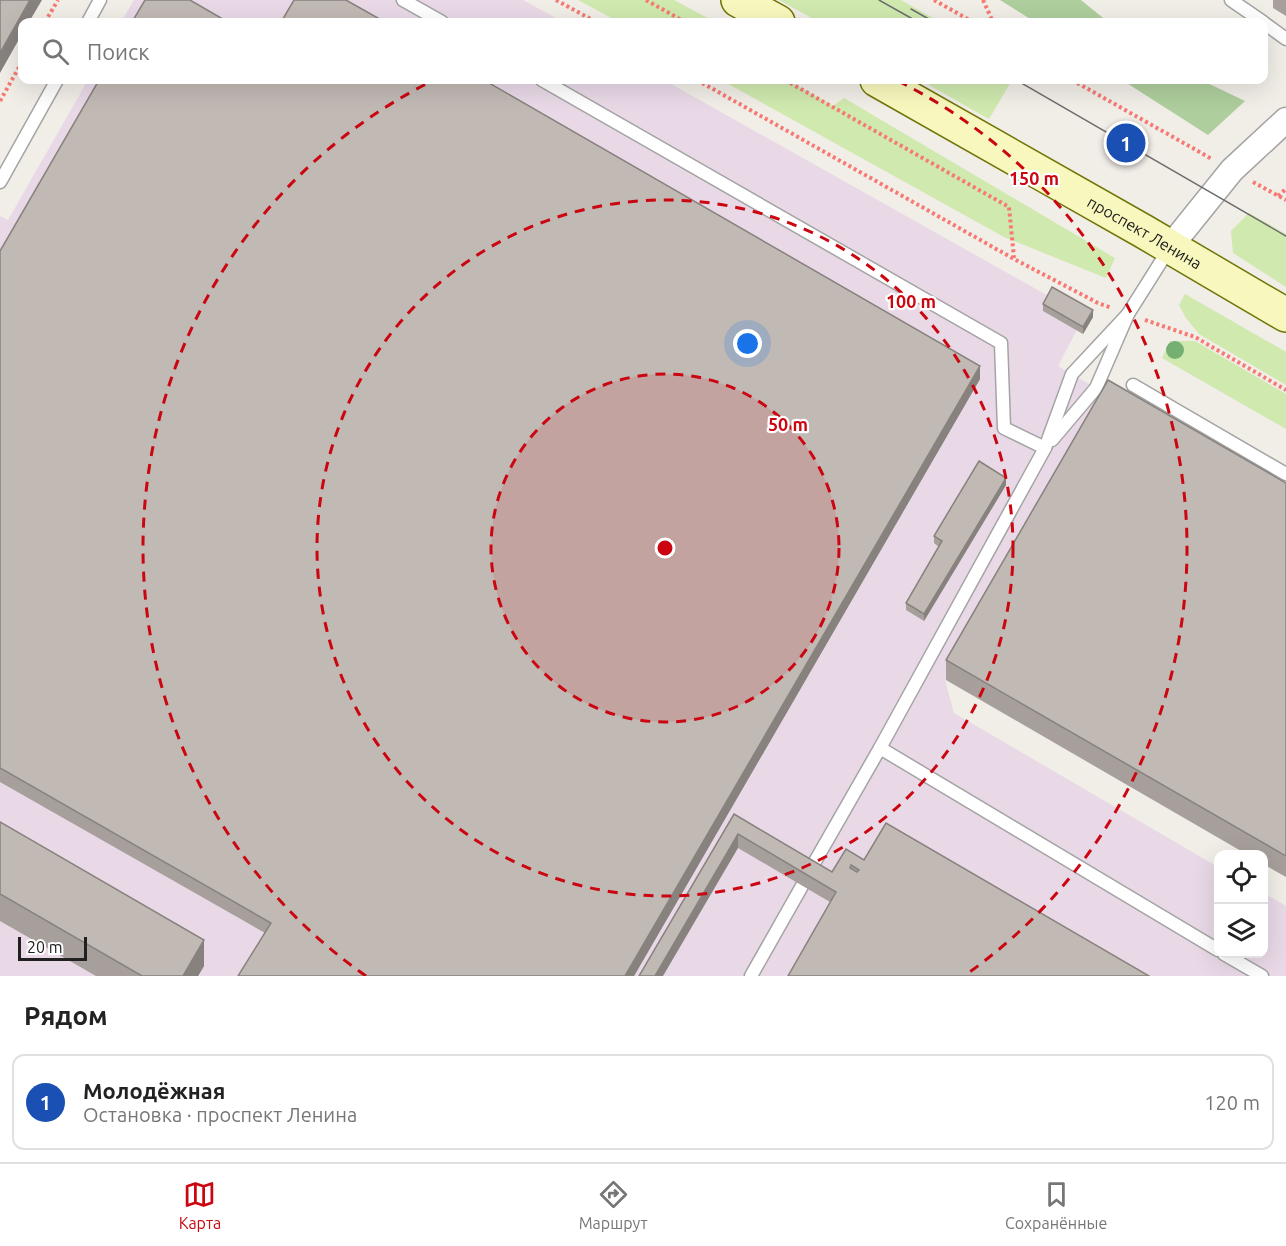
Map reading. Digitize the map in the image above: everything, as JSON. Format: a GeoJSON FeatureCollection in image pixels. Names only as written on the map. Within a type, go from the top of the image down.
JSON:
{"type":"FeatureCollection","features":[{"type":"Feature","properties":{"kind":"main road"},"geometry":{"type":"LineString","coordinates":[[738,0],[771,18]]}},
{"type":"Feature","properties":{"kind":"main road","name":"проспект Ленина"},"geometry":{"type":"LineString","coordinates":[[884,84],[1286,315]]}},
{"type":"Feature","properties":{"kind":"street"},"geometry":{"type":"LineString","coordinates":[[1170,248],[1232,170],[1286,120]]}},
{"type":"Feature","properties":{"kind":"lane"},"geometry":{"type":"LineString","coordinates":[[90,18],[100,0]]}},
{"type":"Feature","properties":{"kind":"lane"},"geometry":{"type":"LineString","coordinates":[[403,0],[435,18]]}},
{"type":"Feature","properties":{"kind":"lane"},"geometry":{"type":"LineString","coordinates":[[1236,2],[1257,18]]}},
{"type":"Feature","properties":{"kind":"lane"},"geometry":{"type":"LineString","coordinates":[[1268,26],[1286,39]]}},
{"type":"Feature","properties":{"kind":"lane"},"geometry":{"type":"LineString","coordinates":[[0,182],[55,84]]}},
{"type":"Feature","properties":{"kind":"lane"},"geometry":{"type":"LineString","coordinates":[[549,84],[1001,343],[1004,428],[1045,448]]}},
{"type":"Feature","properties":{"kind":"lane"},"geometry":{"type":"LineString","coordinates":[[1045,448],[1096,388],[1128,314],[1170,248]]}},
{"type":"Feature","properties":{"kind":"lane"},"geometry":{"type":"LineString","coordinates":[[809,872],[1045,448],[1072,374],[1128,314]]}},
{"type":"Feature","properties":{"kind":"lane"},"geometry":{"type":"LineString","coordinates":[[1132,385],[1286,474]]}},
{"type":"Feature","properties":{"kind":"lane"},"geometry":{"type":"LineString","coordinates":[[880,748],[1214,948]]}},
{"type":"Feature","properties":{"kind":"lane"},"geometry":{"type":"LineString","coordinates":[[751,976],[802,885]]}},
{"type":"Feature","properties":{"kind":"lane"},"geometry":{"type":"LineString","coordinates":[[1231,958],[1262,976]]}},
{"type":"Feature","properties":{"kind":"path"},"geometry":{"type":"LineString","coordinates":[[47,18],[58,0]]}},
{"type":"Feature","properties":{"kind":"path"},"geometry":{"type":"LineString","coordinates":[[556,0],[589,18]]}},
{"type":"Feature","properties":{"kind":"path"},"geometry":{"type":"LineString","coordinates":[[646,0],[678,18]]}},
{"type":"Feature","properties":{"kind":"path"},"geometry":{"type":"LineString","coordinates":[[934,0],[966,18]]}},
{"type":"Feature","properties":{"kind":"path"},"geometry":{"type":"LineString","coordinates":[[983,0],[991,18]]}},
{"type":"Feature","properties":{"kind":"path"},"geometry":{"type":"LineString","coordinates":[[0,101],[18,69]]}},
{"type":"Feature","properties":{"kind":"path"},"geometry":{"type":"LineString","coordinates":[[704,84],[1014,259],[1098,303],[1195,337],[1286,390]]}},
{"type":"Feature","properties":{"kind":"path"},"geometry":{"type":"LineString","coordinates":[[792,84],[1009,207],[1014,259]]}},
{"type":"Feature","properties":{"kind":"path"},"geometry":{"type":"LineString","coordinates":[[1079,84],[1286,200]]}},
{"type":"Feature","properties":{"kind":"path"},"geometry":{"type":"LineString","coordinates":[[1278,196],[1286,189]]}},
{"type":"Feature","properties":{"kind":"shaded area"},"geometry":{"type":"Polygon","coordinates":[[[134,0],[523,0],[556,18],[123,18],[134,0]]]}},
{"type":"Feature","properties":{"kind":"shaded area"},"geometry":{"type":"Polygon","coordinates":[[[86,84],[671,84],[1084,316],[1058,366],[1096,388],[1108,400],[945,680],[954,713],[1214,865],[1214,958],[1268,958],[1268,895],[1286,906],[1286,976],[0,976],[0,216],[8,220],[86,84]]]}},
{"type":"Feature","properties":{"kind":"green space"},"geometry":{"type":"Polygon","coordinates":[[[578,0],[674,0],[708,18],[612,18],[578,0]]]}},
{"type":"Feature","properties":{"kind":"green space"},"geometry":{"type":"Polygon","coordinates":[[[779,0],[901,0],[933,18],[812,18],[779,0]]]}},
{"type":"Feature","properties":{"kind":"green space"},"geometry":{"type":"Polygon","coordinates":[[[1000,0],[1081,0],[1103,18],[1029,18],[1000,0]]]}},
{"type":"Feature","properties":{"kind":"green space"},"geometry":{"type":"Polygon","coordinates":[[[728,84],[794,84],[833,106],[844,98],[1115,258],[1106,278],[1004,237],[728,84]]]}},
{"type":"Feature","properties":{"kind":"green space"},"geometry":{"type":"Polygon","coordinates":[[[927,84],[1010,84],[989,119],[927,84]]]}},
{"type":"Feature","properties":{"kind":"green space"},"geometry":{"type":"Polygon","coordinates":[[[1128,84],[1209,84],[1245,101],[1208,135],[1128,84]]]}},
{"type":"Feature","properties":{"kind":"green space"},"geometry":{"type":"Polygon","coordinates":[[[1249,213],[1286,234],[1286,287],[1233,253],[1231,231],[1249,213]]]}},
{"type":"Feature","properties":{"kind":"green space"},"geometry":{"type":"Polygon","coordinates":[[[1185,294],[1286,352],[1286,385],[1199,334],[1179,305],[1185,294]]]}},
{"type":"Feature","properties":{"kind":"green space"},"geometry":{"type":"Polygon","coordinates":[[[1170,341],[1195,341],[1286,394],[1286,429],[1162,358],[1170,341]]]}},
{"type":"Feature","properties":{"kind":"building"},"geometry":{"type":"Polygon","coordinates":[[[0,0],[30,0],[18,18],[0,53],[0,0]]]}},
{"type":"Feature","properties":{"kind":"building"},"geometry":{"type":"Polygon","coordinates":[[[145,0],[190,0],[221,18],[134,18],[145,0]]]}},
{"type":"Feature","properties":{"kind":"building"},"geometry":{"type":"Polygon","coordinates":[[[294,0],[346,0],[378,18],[283,18],[294,0]]]}},
{"type":"Feature","properties":{"kind":"building"},"geometry":{"type":"Polygon","coordinates":[[[97,84],[491,84],[980,366],[625,976],[238,976],[271,923],[0,768],[0,251],[97,84]]]}},
{"type":"Feature","properties":{"kind":"building"},"geometry":{"type":"Polygon","coordinates":[[[1052,287],[1093,310],[1083,327],[1043,304],[1052,287]]]}},
{"type":"Feature","properties":{"kind":"building"},"geometry":{"type":"Polygon","coordinates":[[[1108,380],[1286,483],[1286,856],[946,660],[1108,380]]]}},
{"type":"Feature","properties":{"kind":"building"},"geometry":{"type":"Polygon","coordinates":[[[979,461],[1006,478],[924,614],[906,603],[942,541],[934,536],[979,461]]]}},
{"type":"Feature","properties":{"kind":"building"},"geometry":{"type":"Polygon","coordinates":[[[734,814],[832,872],[846,849],[864,860],[886,823],[1149,976],[788,976],[836,892],[738,834],[655,976],[639,976],[734,814]],[[851,865],[850,868],[857,872],[859,870],[851,865]]]}},
{"type":"Feature","properties":{"kind":"building"},"geometry":{"type":"Polygon","coordinates":[[[0,822],[204,940],[183,976],[142,976],[0,894],[0,822]]]}},
{"type":"Feature","properties":{"kind":"tram line"},"geometry":{"type":"LineString","coordinates":[[879,0],[911,18]]}},
{"type":"Feature","properties":{"kind":"tram line"},"geometry":{"type":"LineString","coordinates":[[911,9],[927,18]]}},
{"type":"Feature","properties":{"kind":"tram line"},"geometry":{"type":"LineString","coordinates":[[1023,84],[1286,236]]}},
{"type":"Feature","properties":{"kind":"place","name":"Молодёжная"},"geometry":{"type":"Point","coordinates":[1126,143]}}]}
